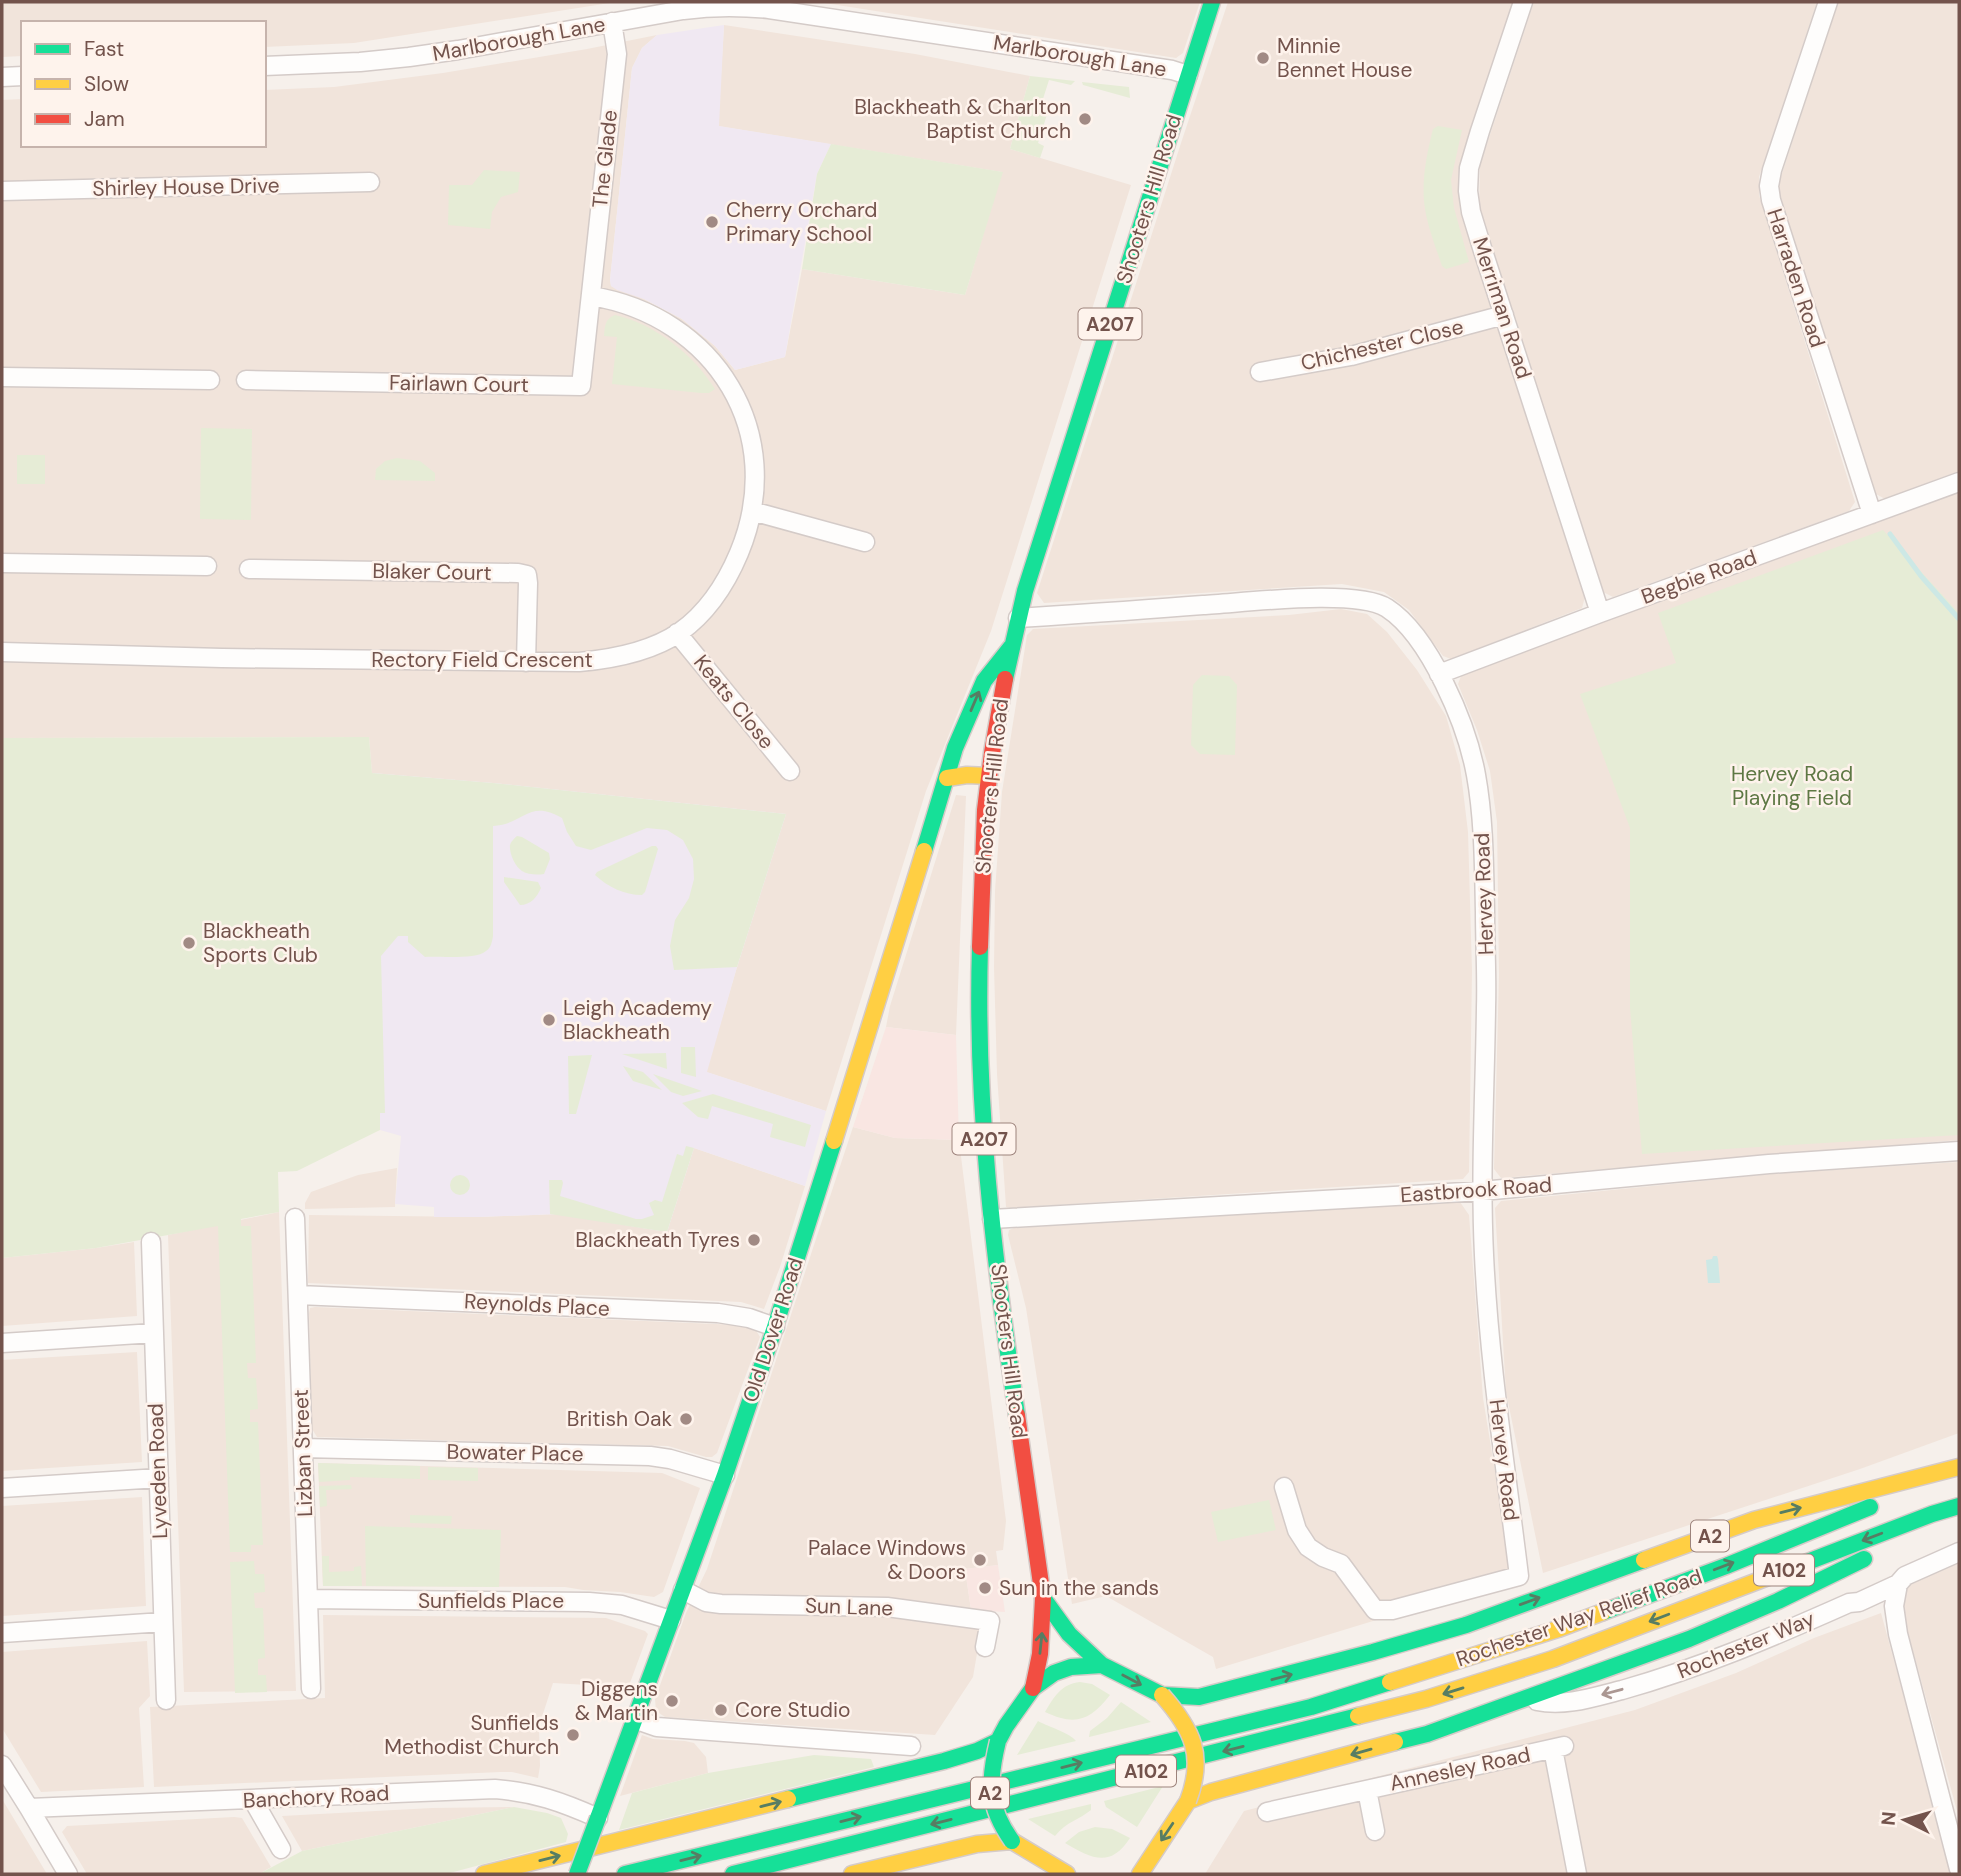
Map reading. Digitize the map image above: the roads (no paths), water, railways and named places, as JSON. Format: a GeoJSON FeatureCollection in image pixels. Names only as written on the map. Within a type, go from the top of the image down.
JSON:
{"type":"FeatureCollection","features":[{"type":"Feature","properties":{"kind":"main road","name":"Shooters Hill Road"},"geometry":{"type":"LineString","coordinates":[[1033,1688],[1040,1654],[1043,1598],[1011,1377],[983,1126],[979,989],[983,859],[989,776],[979,752],[998,715],[1018,618],[1212,2]]}},
{"type":"Feature","properties":{"kind":"main road","name":"Old Dover Road"},"geometry":{"type":"LineString","coordinates":[[577,1874],[725,1475],[775,1328],[955,748],[984,681],[1011,647]]}},
{"type":"Feature","properties":{"kind":"main road"},"geometry":{"type":"LineString","coordinates":[[979,752],[959,755],[949,770],[967,775],[989,776]]}},
{"type":"Feature","properties":{"kind":"main road","name":"A2"},"geometry":{"type":"LineString","coordinates":[[1161,1695],[1199,1697],[1373,1652],[1466,1625],[1754,1520],[1959,1469]]}},
{"type":"Feature","properties":{"kind":"main road","name":"Rochester Way Relief Road"},"geometry":{"type":"LineString","coordinates":[[625,1874],[1311,1707],[1558,1629],[1726,1566],[1959,1469]]}},
{"type":"Feature","properties":{"kind":"main road","name":"Rochester Way Relief Road"},"geometry":{"type":"LineString","coordinates":[[733,1874],[1426,1699],[1518,1670],[1959,1506]]}},
{"type":"Feature","properties":{"kind":"main road"},"geometry":{"type":"LineString","coordinates":[[1188,1801],[1427,1734],[1689,1639],[1778,1601],[1959,1512]]}},
{"type":"Feature","properties":{"kind":"main road","name":"Shooters Hill Road"},"geometry":{"type":"LineString","coordinates":[[1043,1598],[1063,1629],[1078,1646],[1102,1665]]}},
{"type":"Feature","properties":{"kind":"main road","name":"A2"},"geometry":{"type":"LineString","coordinates":[[1067,1874],[1012,1841],[1003,1829],[994,1812],[989,1784],[991,1766],[998,1741],[1006,1726],[1033,1688],[1054,1673],[1071,1667],[1102,1665],[1161,1695],[1189,1729],[1196,1750],[1198,1771],[1188,1801],[1143,1869],[1124,1874]]}},
{"type":"Feature","properties":{"kind":"main road"},"geometry":{"type":"LineString","coordinates":[[484,1874],[944,1761],[998,1741]]}},
{"type":"Feature","properties":{"kind":"main road"},"geometry":{"type":"LineString","coordinates":[[852,1874],[977,1844],[1012,1841]]}},
{"type":"Feature","properties":{"kind":"street","name":"Merriman Road"},"geometry":{"type":"LineString","coordinates":[[1523,2],[1469,168],[1468,191],[1471,212],[1600,613]]}},
{"type":"Feature","properties":{"kind":"street","name":"Harraden Road"},"geometry":{"type":"LineString","coordinates":[[1828,2],[1769,186],[1771,200],[1872,514]]}},
{"type":"Feature","properties":{"kind":"street","name":"Marlborough Lane"},"geometry":{"type":"LineString","coordinates":[[266,66],[409,58],[612,22],[683,6],[742,4],[1172,70],[1188,75]]}},
{"type":"Feature","properties":{"kind":"street","name":"The Glade"},"geometry":{"type":"LineString","coordinates":[[591,296],[617,54],[612,22]]}},
{"type":"Feature","properties":{"kind":"street"},"geometry":{"type":"LineString","coordinates":[[2,77],[21,76]]}},
{"type":"Feature","properties":{"kind":"street","name":"Shirley House Drive"},"geometry":{"type":"LineString","coordinates":[[2,191],[370,183]]}},
{"type":"Feature","properties":{"kind":"street","name":"Fairlawn Court"},"geometry":{"type":"LineString","coordinates":[[246,380],[581,386],[591,296]]}},
{"type":"Feature","properties":{"kind":"street","name":"Rectory Field Crescent"},"geometry":{"type":"LineString","coordinates":[[2,652],[222,658],[579,662],[604,660],[642,650],[677,634],[707,608],[734,566],[744,541],[751,511],[755,465],[751,435],[734,393],[714,362],[681,332],[639,308],[614,299],[591,296]]}},
{"type":"Feature","properties":{"kind":"street","name":"Chichester Close"},"geometry":{"type":"LineString","coordinates":[[1260,372],[1351,356],[1504,315]]}},
{"type":"Feature","properties":{"kind":"street"},"geometry":{"type":"LineString","coordinates":[[2,377],[210,380]]}},
{"type":"Feature","properties":{"kind":"street","name":"Begbie Road"},"geometry":{"type":"LineString","coordinates":[[1439,674],[1959,482]]}},
{"type":"Feature","properties":{"kind":"street"},"geometry":{"type":"LineString","coordinates":[[751,511],[864,542]]}},
{"type":"Feature","properties":{"kind":"street"},"geometry":{"type":"LineString","coordinates":[[2,563],[208,566]]}},
{"type":"Feature","properties":{"kind":"street","name":"Blaker Court"},"geometry":{"type":"LineString","coordinates":[[249,569],[527,575],[526,662]]}},
{"type":"Feature","properties":{"kind":"street","name":"Hervey Road"},"geometry":{"type":"LineString","coordinates":[[1018,618],[1289,599],[1340,597],[1367,600],[1386,607],[1422,645],[1454,707],[1469,749],[1476,774],[1482,818],[1486,1006],[1482,1191],[1484,1255],[1490,1349],[1519,1576],[1392,1610],[1375,1610],[1341,1564],[1308,1548],[1294,1521],[1284,1487]]}},
{"type":"Feature","properties":{"kind":"street","name":"Keats Close"},"geometry":{"type":"LineString","coordinates":[[677,634],[790,771]]}},
{"type":"Feature","properties":{"kind":"street","name":"Eastbrook Road"},"geometry":{"type":"LineString","coordinates":[[992,1219],[1482,1191],[1769,1164],[1959,1152]]}},
{"type":"Feature","properties":{"kind":"street","name":"Lizban Street"},"geometry":{"type":"LineString","coordinates":[[295,1218],[311,1689]]}},
{"type":"Feature","properties":{"kind":"street","name":"Lyveden Road"},"geometry":{"type":"LineString","coordinates":[[150,1241],[166,1700]]}},
{"type":"Feature","properties":{"kind":"street","name":"Reynolds Place"},"geometry":{"type":"LineString","coordinates":[[298,1295],[718,1313],[749,1318],[775,1328]]}},
{"type":"Feature","properties":{"kind":"street"},"geometry":{"type":"LineString","coordinates":[[2,1343],[154,1333]]}},
{"type":"Feature","properties":{"kind":"street","name":"Bowater Place"},"geometry":{"type":"LineString","coordinates":[[303,1448],[650,1456],[725,1475]]}},
{"type":"Feature","properties":{"kind":"street"},"geometry":{"type":"LineString","coordinates":[[2,1488],[159,1478]]}},
{"type":"Feature","properties":{"kind":"street","name":"Rochester Way"},"geometry":{"type":"LineString","coordinates":[[1523,1698],[1549,1704],[1587,1699],[1714,1660],[1849,1603],[1859,1602],[1898,1584],[1905,1576],[1959,1552]]}},
{"type":"Feature","properties":{"kind":"street"},"geometry":{"type":"LineString","coordinates":[[1898,1584],[1894,1606],[1898,1634],[1959,1869]]}},
{"type":"Feature","properties":{"kind":"street","name":"Sun Lane"},"geometry":{"type":"LineString","coordinates":[[683,1590],[706,1602],[721,1604],[887,1607],[990,1620],[985,1647]]}},
{"type":"Feature","properties":{"kind":"street","name":"Sunfields Place"},"geometry":{"type":"LineString","coordinates":[[308,1599],[589,1602],[622,1605],[671,1620]]}},
{"type":"Feature","properties":{"kind":"street"},"geometry":{"type":"LineString","coordinates":[[2,1633],[163,1622]]}},
{"type":"Feature","properties":{"kind":"street"},"geometry":{"type":"LineString","coordinates":[[634,1719],[657,1727],[911,1746]]}},
{"type":"Feature","properties":{"kind":"street","name":"Annesley Road"},"geometry":{"type":"LineString","coordinates":[[1267,1812],[1559,1748],[1577,1874]]}},
{"type":"Feature","properties":{"kind":"street"},"geometry":{"type":"LineString","coordinates":[[2,1765],[68,1874]]}},
{"type":"Feature","properties":{"kind":"street","name":"Banchory Road"},"geometry":{"type":"LineString","coordinates":[[29,1808],[495,1789],[537,1794],[597,1818]]}},
{"type":"Feature","properties":{"kind":"street","name":"Annesley Road"},"geometry":{"type":"LineString","coordinates":[[1367,1790],[1375,1831]]}},
{"type":"Feature","properties":{"kind":"street"},"geometry":{"type":"LineString","coordinates":[[253,1800],[281,1849]]}},
{"type":"Feature","properties":{"kind":"water"},"geometry":{"type":"Polygon","coordinates":[[[1713,1256],[1718,1259],[1720,1283],[1708,1283],[1706,1260],[1712,1259],[1713,1256]]]}},
{"type":"Feature","properties":{"kind":"waterway"},"geometry":{"type":"LineString","coordinates":[[1890,534],[1921,576],[1959,619]]}},
{"type":"Feature","properties":{"kind":"place","name":"Minnie Bennet House"},"geometry":{"type":"Point","coordinates":[1263,58]}},
{"type":"Feature","properties":{"kind":"place","name":"Blackheath & Charlton Baptist Church"},"geometry":{"type":"Point","coordinates":[1085,119]}},
{"type":"Feature","properties":{"kind":"place","name":"Cherry Orchard Primary School"},"geometry":{"type":"Point","coordinates":[712,222]}},
{"type":"Feature","properties":{"kind":"place","name":"Blackheath Sports Club"},"geometry":{"type":"Point","coordinates":[189,943]}},
{"type":"Feature","properties":{"kind":"place","name":"Leigh Academy Blackheath"},"geometry":{"type":"Point","coordinates":[549,1020]}},
{"type":"Feature","properties":{"kind":"place","name":"Blackheath Tyres"},"geometry":{"type":"Point","coordinates":[754,1240]}},
{"type":"Feature","properties":{"kind":"place","name":"British Oak"},"geometry":{"type":"Point","coordinates":[686,1419]}},
{"type":"Feature","properties":{"kind":"place","name":"Palace Windows & Doors"},"geometry":{"type":"Point","coordinates":[980,1560]}},
{"type":"Feature","properties":{"kind":"place","name":"Sun in the sands"},"geometry":{"type":"Point","coordinates":[985,1588]}},
{"type":"Feature","properties":{"kind":"place","name":"Diggens & Martin"},"geometry":{"type":"Point","coordinates":[672,1701]}},
{"type":"Feature","properties":{"kind":"place","name":"Core Studio"},"geometry":{"type":"Point","coordinates":[721,1710]}},
{"type":"Feature","properties":{"kind":"place","name":"Sunfields Methodist Church"},"geometry":{"type":"Point","coordinates":[573,1735]}},
{"type":"Feature","properties":{"kind":"park label","name":"Hervey Road Playing Field"},"geometry":{"type":"Point","coordinates":[1792,786]}}]}
